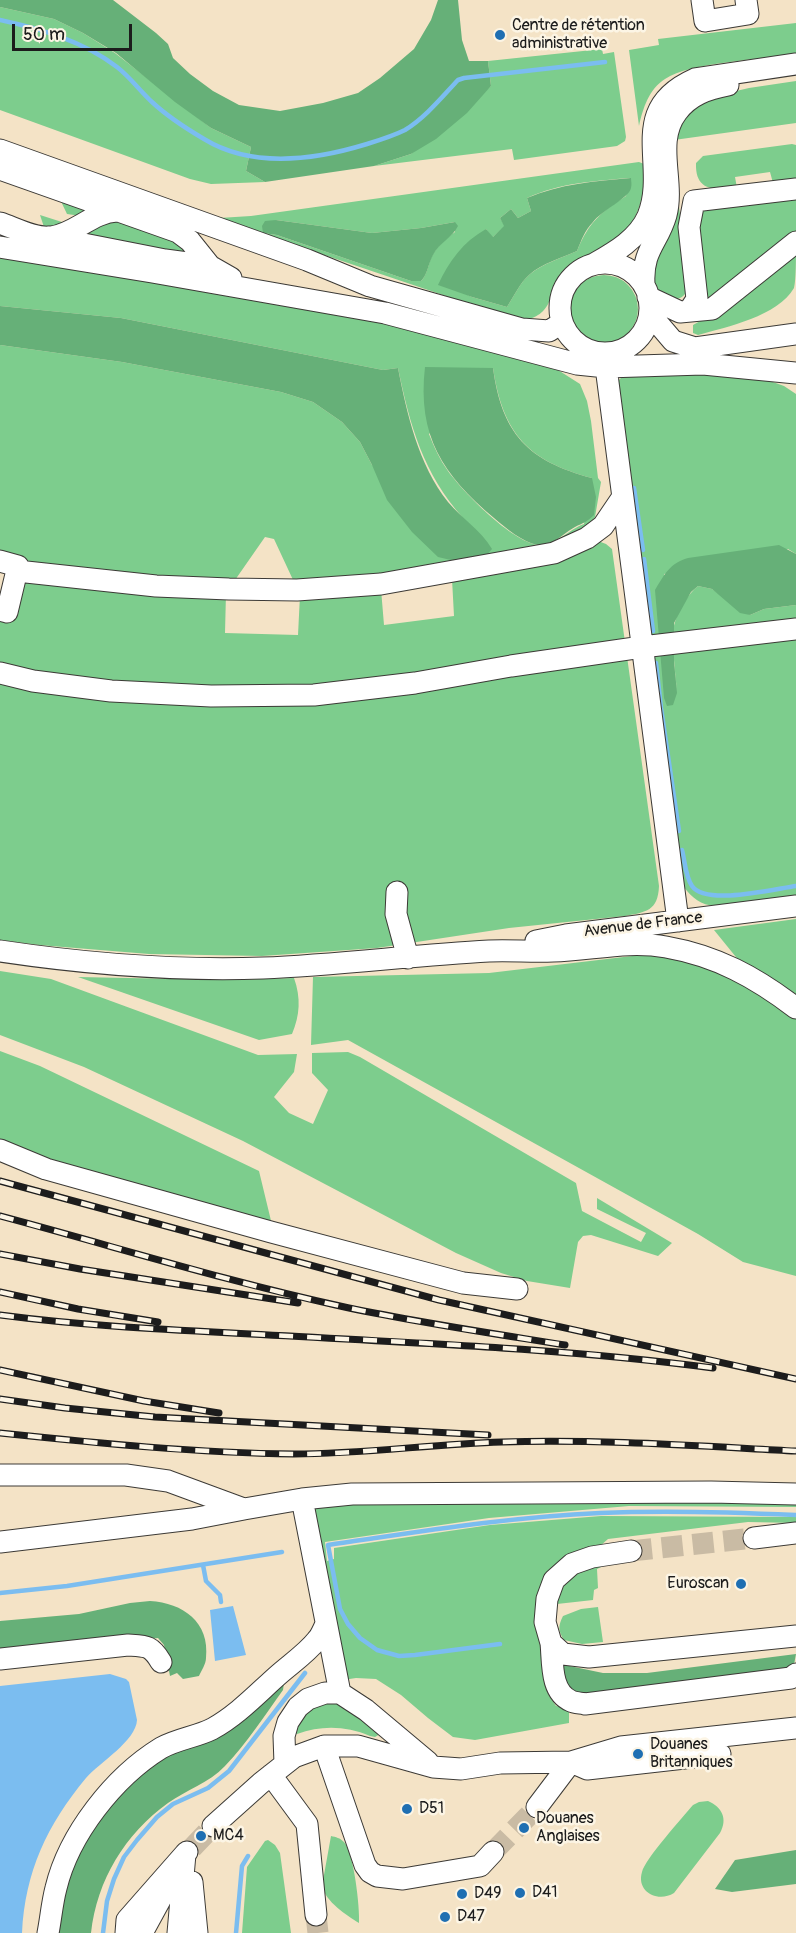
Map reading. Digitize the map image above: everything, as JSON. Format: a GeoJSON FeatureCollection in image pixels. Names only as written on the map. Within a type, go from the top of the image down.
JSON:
{"type":"FeatureCollection","features":[{"type":"Feature","properties":{"kind":"lane"},"geometry":{"type":"LineString","coordinates":[[702,0],[705,21],[748,14],[746,0]]}},
{"type":"Feature","properties":{"kind":"lane"},"geometry":{"type":"LineString","coordinates":[[555,327],[562,297],[573,275],[612,254],[628,242],[648,217],[653,197],[652,146],[656,114],[665,100],[679,86],[694,79],[796,64]]}},
{"type":"Feature","properties":{"kind":"lane"},"geometry":{"type":"LineString","coordinates":[[0,158],[321,273],[522,329],[555,327],[592,353],[616,354],[637,342],[647,298],[645,261],[665,217],[668,204],[666,133],[673,117],[683,104],[697,94],[711,89],[796,76]]}},
{"type":"Feature","properties":{"kind":"lane"},"geometry":{"type":"LineString","coordinates":[[0,150],[307,260],[370,286]]}},
{"type":"Feature","properties":{"kind":"lane"},"geometry":{"type":"LineString","coordinates":[[0,169],[178,232],[190,241],[210,266],[231,278]]}},
{"type":"Feature","properties":{"kind":"lane"},"geometry":{"type":"LineString","coordinates":[[689,311],[697,299],[689,227],[694,201],[796,189]]}},
{"type":"Feature","properties":{"kind":"lane"},"geometry":{"type":"LineString","coordinates":[[48,237],[62,234],[104,213],[117,211]]}},
{"type":"Feature","properties":{"kind":"lane"},"geometry":{"type":"LineString","coordinates":[[0,222],[33,234],[165,260],[210,266]]}},
{"type":"Feature","properties":{"kind":"lane"},"geometry":{"type":"LineString","coordinates":[[0,239],[400,309],[436,323],[500,340],[531,339],[555,327]]}},
{"type":"Feature","properties":{"kind":"lane"},"geometry":{"type":"LineString","coordinates":[[647,298],[680,312],[712,309],[796,242]]}},
{"type":"Feature","properties":{"kind":"lane"},"geometry":{"type":"LineString","coordinates":[[0,247],[436,323],[577,364],[606,366],[703,364],[793,375]]}},
{"type":"Feature","properties":{"kind":"lane"},"geometry":{"type":"LineString","coordinates":[[594,264],[607,262],[628,268],[673,341],[684,346],[695,348],[796,334]]}},
{"type":"Feature","properties":{"kind":"lane"},"geometry":{"type":"LineString","coordinates":[[729,344],[793,375]]}},
{"type":"Feature","properties":{"kind":"lane"},"geometry":{"type":"LineString","coordinates":[[606,366],[678,921]]}},
{"type":"Feature","properties":{"kind":"lane"},"geometry":{"type":"LineString","coordinates":[[0,610],[7,612],[8,566],[156,586],[297,590],[381,584],[554,553],[587,538],[603,526],[622,498]]}},
{"type":"Feature","properties":{"kind":"lane"},"geometry":{"type":"LineString","coordinates":[[0,673],[33,681],[111,691],[211,696],[314,695],[415,683],[642,647],[796,628]]}},
{"type":"Feature","properties":{"kind":"lane"},"geometry":{"type":"LineString","coordinates":[[397,892],[396,914],[408,958]]}},
{"type":"Feature","properties":{"kind":"lane","name":"Avenue de France"},"geometry":{"type":"LineString","coordinates":[[491,951],[566,935],[796,906]]}},
{"type":"Feature","properties":{"kind":"lane"},"geometry":{"type":"LineString","coordinates":[[0,951],[82,962],[171,967],[261,968],[491,951],[555,951],[628,944],[666,947],[718,960],[751,976],[796,1008]]}},
{"type":"Feature","properties":{"kind":"lane"},"geometry":{"type":"LineString","coordinates":[[0,1150],[46,1168],[104,1186],[338,1250],[463,1283],[517,1289]]}},
{"type":"Feature","properties":{"kind":"lane"},"geometry":{"type":"LineString","coordinates":[[0,1474],[126,1475],[168,1481],[244,1509]]}},
{"type":"Feature","properties":{"kind":"lane"},"geometry":{"type":"LineString","coordinates":[[0,1542],[192,1520],[302,1499],[352,1494],[711,1492],[796,1494]]}},
{"type":"Feature","properties":{"kind":"lane"},"geometry":{"type":"LineString","coordinates":[[302,1499],[340,1693]]}},
{"type":"Feature","properties":{"kind":"lane"},"geometry":{"type":"LineString","coordinates":[[754,1538],[796,1533]]}},
{"type":"Feature","properties":{"kind":"lane"},"geometry":{"type":"LineString","coordinates":[[632,1551],[592,1557],[572,1564],[554,1580],[547,1599],[545,1622],[551,1643],[555,1682],[563,1695],[571,1702],[585,1704],[791,1677],[796,1674]]}},
{"type":"Feature","properties":{"kind":"lane"},"geometry":{"type":"LineString","coordinates":[[48,1933],[56,1888],[65,1862],[93,1811],[115,1787],[160,1749],[214,1728],[246,1704],[317,1640],[326,1624]]}},
{"type":"Feature","properties":{"kind":"lane"},"geometry":{"type":"LineString","coordinates":[[551,1643],[563,1654],[589,1657],[796,1636]]}},
{"type":"Feature","properties":{"kind":"lane"},"geometry":{"type":"LineString","coordinates":[[0,1659],[128,1645],[145,1646],[154,1651],[161,1662]]}},
{"type":"Feature","properties":{"kind":"lane"},"geometry":{"type":"LineString","coordinates":[[316,1916],[307,1824],[278,1770],[288,1722],[298,1707],[308,1699],[325,1693],[340,1693],[366,1710],[433,1767]]}},
{"type":"Feature","properties":{"kind":"lane"},"geometry":{"type":"LineString","coordinates":[[213,1826],[294,1757],[324,1746],[357,1746],[433,1767],[461,1769],[500,1764],[571,1762],[621,1747],[728,1745],[796,1728]]}},
{"type":"Feature","properties":{"kind":"lane"},"geometry":{"type":"LineString","coordinates":[[324,1746],[365,1865],[370,1872],[377,1876],[403,1879],[480,1866],[493,1852]]}},
{"type":"Feature","properties":{"kind":"lane"},"geometry":{"type":"LineString","coordinates":[[537,1807],[571,1762]]}},
{"type":"Feature","properties":{"kind":"lane"},"geometry":{"type":"LineString","coordinates":[[126,1933],[128,1920],[189,1854]]}},
{"type":"Feature","properties":{"kind":"lane"},"geometry":{"type":"LineString","coordinates":[[142,1933],[189,1854]]}},
{"type":"Feature","properties":{"kind":"lane"},"geometry":{"type":"LineString","coordinates":[[156,1933],[189,1854]]}},
{"type":"Feature","properties":{"kind":"lane"},"geometry":{"type":"LineString","coordinates":[[169,1933],[189,1854]]}},
{"type":"Feature","properties":{"kind":"lane"},"geometry":{"type":"LineString","coordinates":[[178,1933],[189,1854]]}},
{"type":"Feature","properties":{"kind":"lane"},"geometry":{"type":"LineString","coordinates":[[188,1933],[189,1854]]}},
{"type":"Feature","properties":{"kind":"lane"},"geometry":{"type":"LineString","coordinates":[[189,1854],[195,1933]]}},
{"type":"Feature","properties":{"kind":"green space"},"geometry":{"type":"Polygon","coordinates":[[[0,0],[113,0],[156,33],[168,44],[173,58],[213,91],[239,105],[280,111],[323,103],[358,93],[414,49],[431,20],[438,0],[458,0],[462,40],[469,61],[488,61],[491,86],[467,113],[436,139],[411,154],[374,166],[265,182],[246,171],[251,147],[211,128],[175,102],[116,53],[54,19],[0,7],[0,0]]]}},
{"type":"Feature","properties":{"kind":"green space"},"geometry":{"type":"Polygon","coordinates":[[[0,7],[54,19],[83,33],[115,53],[211,128],[251,147],[246,171],[265,182],[211,184],[190,179],[0,110],[0,7]]]}},
{"type":"Feature","properties":{"kind":"green space"},"geometry":{"type":"Polygon","coordinates":[[[796,23],[796,55],[709,65],[676,73],[655,88],[645,106],[639,126],[629,50],[659,45],[658,39],[796,23]]]}},
{"type":"Feature","properties":{"kind":"green space"},"geometry":{"type":"Polygon","coordinates":[[[602,49],[603,54],[614,52],[626,137],[625,141],[617,146],[514,160],[512,149],[374,166],[411,154],[491,86],[488,61],[602,49]]]}},
{"type":"Feature","properties":{"kind":"green space"},"geometry":{"type":"Polygon","coordinates":[[[796,81],[796,123],[674,140],[681,118],[715,96],[796,81]]]}},
{"type":"Feature","properties":{"kind":"green space"},"geometry":{"type":"Polygon","coordinates":[[[796,145],[796,180],[773,183],[770,172],[735,177],[737,188],[714,189],[703,184],[699,179],[696,163],[703,156],[796,145]]]}},
{"type":"Feature","properties":{"kind":"green space"},"geometry":{"type":"Polygon","coordinates":[[[639,162],[644,164],[643,193],[629,227],[610,245],[565,272],[540,314],[520,321],[219,218],[251,216],[639,162]],[[630,178],[565,186],[527,198],[531,211],[518,218],[511,209],[500,218],[505,226],[492,238],[486,229],[457,290],[507,307],[520,286],[534,271],[577,251],[591,225],[609,207],[626,196],[630,178]],[[276,220],[263,233],[277,235],[411,281],[421,281],[435,250],[455,232],[455,222],[372,233],[276,220]]]}},
{"type":"Feature","properties":{"kind":"green space"},"geometry":{"type":"Polygon","coordinates":[[[674,168],[689,284],[685,294],[679,299],[660,296],[651,274],[674,168]]]}},
{"type":"Feature","properties":{"kind":"green space"},"geometry":{"type":"Polygon","coordinates":[[[631,178],[629,192],[590,225],[577,251],[546,264],[529,275],[507,307],[438,285],[452,260],[470,240],[486,229],[493,237],[504,226],[500,218],[511,209],[518,218],[531,211],[527,198],[565,186],[631,178]]]}},
{"type":"Feature","properties":{"kind":"green space"},"geometry":{"type":"Polygon","coordinates":[[[57,193],[92,207],[81,216],[67,214],[57,193]]]}},
{"type":"Feature","properties":{"kind":"green space"},"geometry":{"type":"Polygon","coordinates":[[[796,196],[796,233],[707,303],[696,218],[702,210],[775,202],[796,196]]]}},
{"type":"Feature","properties":{"kind":"green space"},"geometry":{"type":"Polygon","coordinates":[[[40,215],[65,223],[45,230],[40,215]]]}},
{"type":"Feature","properties":{"kind":"green space"},"geometry":{"type":"Polygon","coordinates":[[[106,218],[170,237],[189,254],[69,235],[106,218]]]}},
{"type":"Feature","properties":{"kind":"green space"},"geometry":{"type":"Polygon","coordinates":[[[276,220],[372,233],[455,222],[458,226],[431,258],[421,281],[411,281],[277,235],[263,233],[262,226],[265,221],[276,220]]]}},
{"type":"Feature","properties":{"kind":"green space"},"geometry":{"type":"Polygon","coordinates":[[[796,250],[794,288],[786,298],[751,319],[698,335],[693,333],[693,325],[711,315],[796,250]]]}},
{"type":"Feature","properties":{"kind":"green space"},"geometry":{"type":"Polygon","coordinates":[[[0,251],[344,311],[547,363],[580,384],[587,401],[598,478],[601,482],[595,517],[590,525],[567,542],[426,571],[294,582],[274,539],[265,537],[226,593],[225,633],[298,635],[300,595],[381,589],[384,625],[454,616],[452,579],[598,541],[606,544],[612,549],[659,886],[653,905],[645,911],[625,916],[509,928],[377,948],[262,956],[149,954],[0,940],[0,610],[18,566],[0,561],[0,345],[122,362],[281,392],[313,402],[342,422],[360,442],[372,465],[463,518],[438,484],[420,448],[398,368],[383,370],[121,318],[0,306],[0,251]],[[493,368],[429,434],[448,471],[465,491],[502,526],[527,542],[544,545],[556,541],[584,524],[592,478],[551,463],[522,441],[504,411],[493,368]]]}},
{"type":"Feature","properties":{"kind":"green space"},"geometry":{"type":"Polygon","coordinates":[[[604,275],[617,278],[628,285],[635,296],[638,309],[635,322],[628,333],[617,340],[604,343],[591,340],[580,333],[573,322],[570,309],[573,296],[580,285],[591,278],[604,275]]]}},
{"type":"Feature","properties":{"kind":"green space"},"geometry":{"type":"Polygon","coordinates":[[[0,306],[121,318],[383,370],[398,368],[415,438],[429,472],[448,502],[492,549],[485,557],[455,561],[438,557],[412,532],[387,500],[360,442],[342,422],[313,402],[281,392],[122,362],[0,345],[0,306]]]}},
{"type":"Feature","properties":{"kind":"green space"},"geometry":{"type":"Polygon","coordinates":[[[425,367],[493,368],[503,411],[511,427],[522,441],[551,463],[592,478],[596,497],[594,515],[553,542],[543,545],[520,538],[494,518],[461,486],[437,452],[425,414],[425,367]]]}},
{"type":"Feature","properties":{"kind":"green space"},"geometry":{"type":"Polygon","coordinates":[[[641,370],[756,376],[784,386],[796,394],[796,554],[788,549],[664,574],[677,693],[673,646],[674,628],[681,607],[698,586],[712,589],[750,615],[764,609],[796,605],[796,895],[715,906],[697,900],[684,887],[618,381],[626,373],[641,370]]]}},
{"type":"Feature","properties":{"kind":"green space"},"geometry":{"type":"Polygon","coordinates":[[[779,545],[796,554],[796,605],[764,609],[750,615],[740,613],[712,589],[698,586],[691,592],[674,623],[677,693],[673,705],[667,706],[664,698],[655,590],[665,575],[672,566],[688,558],[779,545]]]}},
{"type":"Feature","properties":{"kind":"green space"},"geometry":{"type":"Polygon","coordinates":[[[796,919],[796,995],[780,983],[740,962],[714,930],[796,919]]]}},
{"type":"Feature","properties":{"kind":"green space"},"geometry":{"type":"Polygon","coordinates":[[[649,954],[684,960],[742,981],[796,1019],[796,1276],[743,1262],[698,1234],[348,1040],[311,1045],[313,977],[489,973],[649,954]]]}},
{"type":"Feature","properties":{"kind":"green space"},"geometry":{"type":"Polygon","coordinates":[[[0,971],[51,979],[258,1055],[297,1054],[294,1072],[274,1097],[289,1113],[313,1124],[328,1090],[312,1073],[312,1053],[348,1052],[576,1183],[582,1211],[641,1242],[646,1233],[597,1209],[597,1198],[672,1243],[658,1256],[591,1235],[583,1236],[578,1242],[570,1288],[527,1281],[501,1273],[456,1253],[243,1141],[84,1067],[0,1035],[0,971]]]}},
{"type":"Feature","properties":{"kind":"green space"},"geometry":{"type":"Polygon","coordinates":[[[78,977],[228,980],[294,978],[299,999],[297,1020],[292,1034],[259,1040],[78,977]]]}},
{"type":"Feature","properties":{"kind":"green space"},"geometry":{"type":"Polygon","coordinates":[[[0,1051],[40,1066],[259,1171],[273,1229],[60,1169],[0,1144],[0,1051]]]}},
{"type":"Feature","properties":{"kind":"green space"},"geometry":{"type":"Polygon","coordinates":[[[351,1499],[796,1503],[796,1507],[629,1506],[489,1518],[325,1542],[327,1561],[334,1559],[334,1548],[490,1525],[601,1516],[796,1517],[796,1523],[748,1522],[608,1539],[592,1553],[573,1557],[538,1618],[548,1694],[556,1706],[569,1708],[569,1723],[475,1740],[453,1737],[401,1695],[376,1679],[343,1680],[308,1506],[351,1499]]]}},
{"type":"Feature","properties":{"kind":"green space"},"geometry":{"type":"Polygon","coordinates":[[[607,1564],[597,1569],[598,1588],[594,1590],[593,1600],[557,1604],[566,1583],[577,1570],[607,1564]]]}},
{"type":"Feature","properties":{"kind":"green space"},"geometry":{"type":"Polygon","coordinates":[[[150,1601],[183,1610],[199,1625],[204,1634],[206,1660],[199,1676],[183,1679],[177,1673],[170,1676],[164,1645],[158,1638],[0,1656],[0,1621],[79,1614],[150,1601]]]}},
{"type":"Feature","properties":{"kind":"green space"},"geometry":{"type":"Polygon","coordinates":[[[598,1607],[603,1642],[582,1644],[564,1640],[559,1628],[563,1616],[581,1609],[598,1607]]]}},
{"type":"Feature","properties":{"kind":"green space"},"geometry":{"type":"Polygon","coordinates":[[[796,1654],[793,1670],[572,1695],[555,1663],[603,1673],[647,1673],[796,1654]]]}},
{"type":"Feature","properties":{"kind":"green space"},"geometry":{"type":"Polygon","coordinates":[[[284,1683],[283,1690],[263,1719],[225,1766],[212,1777],[168,1803],[153,1815],[126,1844],[107,1877],[94,1913],[91,1933],[53,1933],[76,1846],[141,1770],[284,1683]]]}},
{"type":"Feature","properties":{"kind":"green space"},"geometry":{"type":"Polygon","coordinates":[[[334,1702],[345,1706],[380,1734],[375,1737],[352,1730],[334,1728],[316,1729],[297,1734],[293,1732],[296,1724],[312,1706],[334,1702]]]}},
{"type":"Feature","properties":{"kind":"green space"},"geometry":{"type":"Polygon","coordinates":[[[708,1801],[722,1814],[723,1823],[720,1833],[674,1893],[661,1897],[650,1894],[642,1885],[642,1872],[645,1866],[693,1805],[708,1801]]]}},
{"type":"Feature","properties":{"kind":"green space"},"geometry":{"type":"Polygon","coordinates":[[[331,1836],[344,1842],[351,1857],[359,1923],[332,1903],[322,1886],[331,1836]]]}},
{"type":"Feature","properties":{"kind":"green space"},"geometry":{"type":"Polygon","coordinates":[[[268,1840],[280,1853],[291,1933],[242,1933],[247,1867],[268,1840]]]}},
{"type":"Feature","properties":{"kind":"green space"},"geometry":{"type":"Polygon","coordinates":[[[796,1850],[796,1884],[732,1892],[715,1889],[735,1860],[796,1850]]]}},
{"type":"Feature","properties":{"kind":"water"},"geometry":{"type":"Polygon","coordinates":[[[233,1606],[246,1655],[215,1661],[210,1610],[233,1606]]]}},
{"type":"Feature","properties":{"kind":"water"},"geometry":{"type":"Polygon","coordinates":[[[110,1674],[129,1682],[137,1720],[135,1728],[131,1736],[86,1778],[49,1832],[33,1870],[24,1911],[22,1933],[0,1933],[0,1686],[110,1674]]]}},
{"type":"Feature","properties":{"kind":"waterway"},"geometry":{"type":"LineString","coordinates":[[0,20],[31,27],[90,50],[117,67],[158,107],[191,131],[223,148],[243,155],[263,158],[284,159],[326,154],[347,150],[396,134],[419,120],[458,80],[464,78],[605,62]]}},
{"type":"Feature","properties":{"kind":"waterway"},"geometry":{"type":"LineString","coordinates":[[634,488],[643,550]]}},
{"type":"Feature","properties":{"kind":"waterway"},"geometry":{"type":"LineString","coordinates":[[644,559],[653,631]]}},
{"type":"Feature","properties":{"kind":"waterway"},"geometry":{"type":"LineString","coordinates":[[656,663],[679,831]]}},
{"type":"Feature","properties":{"kind":"waterway"},"geometry":{"type":"LineString","coordinates":[[682,850],[690,882],[700,892],[725,896],[796,886]]}},
{"type":"Feature","properties":{"kind":"waterway"},"geometry":{"type":"LineString","coordinates":[[500,1644],[399,1656],[377,1650],[360,1638],[348,1624],[340,1609],[328,1545],[463,1526],[566,1515],[624,1512],[796,1515]]}},
{"type":"Feature","properties":{"kind":"waterway"},"geometry":{"type":"LineString","coordinates":[[0,1593],[67,1586],[282,1552]]}},
{"type":"Feature","properties":{"kind":"waterway"},"geometry":{"type":"LineString","coordinates":[[203,1565],[206,1581],[220,1595],[221,1602]]}},
{"type":"Feature","properties":{"kind":"waterway"},"geometry":{"type":"LineString","coordinates":[[103,1933],[107,1901],[114,1879],[124,1857],[137,1840],[157,1817],[173,1804],[208,1788],[229,1771],[305,1673]]}},
{"type":"Feature","properties":{"kind":"waterway"},"geometry":{"type":"LineString","coordinates":[[236,1933],[242,1866],[248,1856]]}},
{"type":"Feature","properties":{"kind":"tunnel"},"geometry":{"type":"LineString","coordinates":[[631,1551],[754,1538]]}},
{"type":"Feature","properties":{"kind":"tunnel"},"geometry":{"type":"LineString","coordinates":[[493,1852],[537,1807]]}},
{"type":"Feature","properties":{"kind":"tunnel"},"geometry":{"type":"LineString","coordinates":[[192,1848],[213,1826]]}},
{"type":"Feature","properties":{"kind":"tunnel"},"geometry":{"type":"LineString","coordinates":[[316,1915],[318,1933]]}},
{"type":"Feature","properties":{"kind":"railway"},"geometry":{"type":"LineString","coordinates":[[0,1181],[439,1300],[796,1379]]}},
{"type":"Feature","properties":{"kind":"railway"},"geometry":{"type":"LineString","coordinates":[[0,1216],[212,1274],[340,1306],[565,1345]]}},
{"type":"Feature","properties":{"kind":"railway"},"geometry":{"type":"LineString","coordinates":[[0,1254],[80,1269],[298,1303]]}},
{"type":"Feature","properties":{"kind":"railway"},"geometry":{"type":"LineString","coordinates":[[0,1292],[78,1309],[158,1322]]}},
{"type":"Feature","properties":{"kind":"railway"},"geometry":{"type":"LineString","coordinates":[[0,1315],[145,1328],[533,1350],[713,1368]]}},
{"type":"Feature","properties":{"kind":"railway"},"geometry":{"type":"LineString","coordinates":[[0,1370],[144,1401],[219,1413]]}},
{"type":"Feature","properties":{"kind":"railway"},"geometry":{"type":"LineString","coordinates":[[0,1399],[155,1417],[488,1435]]}},
{"type":"Feature","properties":{"kind":"railway"},"geometry":{"type":"LineString","coordinates":[[0,1433],[147,1447],[294,1454],[539,1441],[796,1451]]}},
{"type":"Feature","properties":{"kind":"place","name":"Centre de rétention administrative"},"geometry":{"type":"Point","coordinates":[500,35]}},
{"type":"Feature","properties":{"kind":"place","name":"Euroscan"},"geometry":{"type":"Point","coordinates":[741,1584]}},
{"type":"Feature","properties":{"kind":"place","name":"Douanes Britanniques"},"geometry":{"type":"Point","coordinates":[638,1754]}},
{"type":"Feature","properties":{"kind":"place","name":"D51"},"geometry":{"type":"Point","coordinates":[407,1809]}},
{"type":"Feature","properties":{"kind":"place","name":"Douanes Anglaises"},"geometry":{"type":"Point","coordinates":[524,1828]}},
{"type":"Feature","properties":{"kind":"place","name":"MC4"},"geometry":{"type":"Point","coordinates":[201,1836]}},
{"type":"Feature","properties":{"kind":"place","name":"D41"},"geometry":{"type":"Point","coordinates":[520,1893]}},
{"type":"Feature","properties":{"kind":"place","name":"D49"},"geometry":{"type":"Point","coordinates":[462,1894]}},
{"type":"Feature","properties":{"kind":"place","name":"D47"},"geometry":{"type":"Point","coordinates":[445,1917]}}]}
